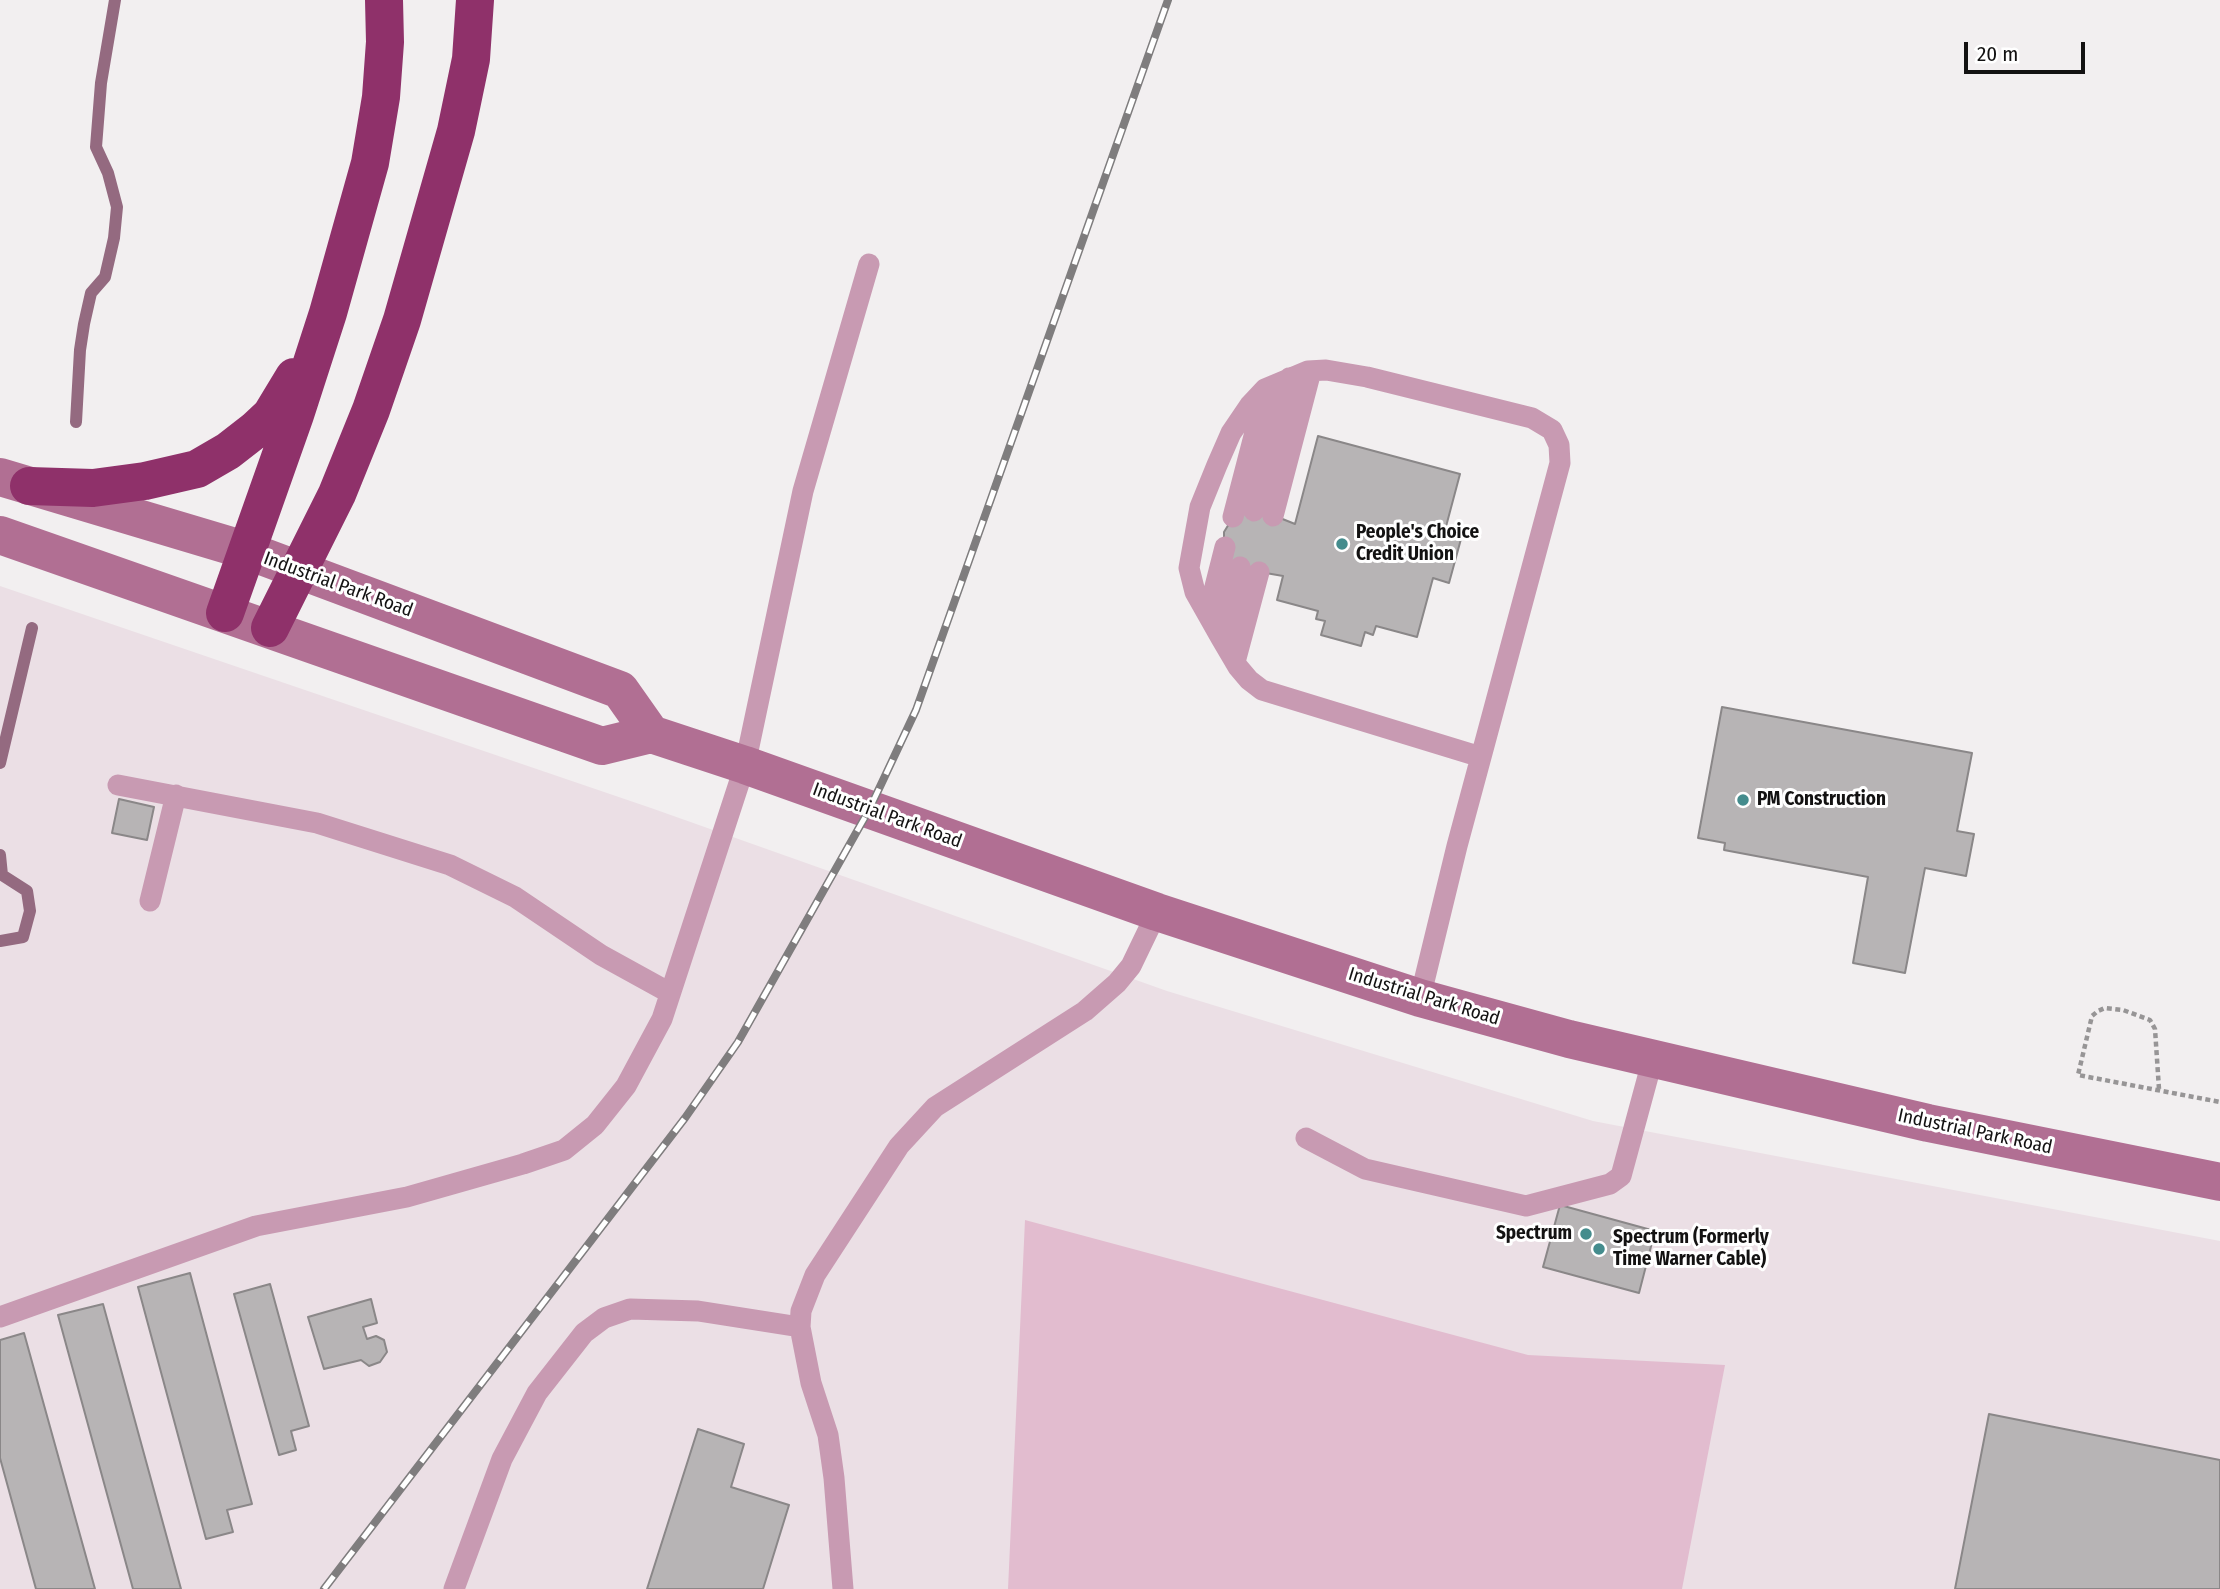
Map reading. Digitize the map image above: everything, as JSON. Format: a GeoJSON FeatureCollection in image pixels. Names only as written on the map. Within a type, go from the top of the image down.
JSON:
{"type":"FeatureCollection","features":[{"type":"Feature","properties":{"kind":"highway"},"geometry":{"type":"LineString","coordinates":[[225,613],[328,313],[370,163],[381,97],[385,42],[384,0]]}},
{"type":"Feature","properties":{"kind":"highway"},"geometry":{"type":"LineString","coordinates":[[270,628],[337,494],[371,410],[401,320],[456,131],[471,59],[475,0]]}},
{"type":"Feature","properties":{"kind":"highway"},"geometry":{"type":"LineString","coordinates":[[14,482],[93,488],[145,481],[197,469],[228,451],[271,415],[285,396],[328,313]]}},
{"type":"Feature","properties":{"kind":"main road","name":"Industrial Park Road"},"geometry":{"type":"LineString","coordinates":[[14,482],[248,551],[620,690],[651,734],[1157,912],[1420,998],[1569,1040],[1928,1123],[2220,1182]]}},
{"type":"Feature","properties":{"kind":"main road"},"geometry":{"type":"LineString","coordinates":[[0,535],[602,746],[651,734]]}},
{"type":"Feature","properties":{"kind":"lane"},"geometry":{"type":"LineString","coordinates":[[0,1317],[257,1226],[407,1197],[523,1164],[564,1150],[595,1125],[626,1087],[662,1019],[745,765],[803,491],[869,264]]}},
{"type":"Feature","properties":{"kind":"lane"},"geometry":{"type":"LineString","coordinates":[[1420,998],[1560,463],[1559,445],[1552,430],[1532,418],[1367,377],[1326,370],[1311,371],[1267,388],[1250,405],[1231,433],[1200,507],[1189,568],[1195,592],[1221,638],[1235,662],[1262,691],[1481,757]]}},
{"type":"Feature","properties":{"kind":"lane"},"geometry":{"type":"LineString","coordinates":[[1289,378],[1264,513],[1311,371]]}},
{"type":"Feature","properties":{"kind":"lane"},"geometry":{"type":"LineString","coordinates":[[1233,517],[1267,388]]}},
{"type":"Feature","properties":{"kind":"lane"},"geometry":{"type":"LineString","coordinates":[[1208,614],[1225,547]]}},
{"type":"Feature","properties":{"kind":"lane"},"geometry":{"type":"LineString","coordinates":[[1221,638],[1249,570],[1235,662]]}},
{"type":"Feature","properties":{"kind":"lane"},"geometry":{"type":"LineString","coordinates":[[118,785],[317,823],[450,865],[515,897],[601,955],[670,993]]}},
{"type":"Feature","properties":{"kind":"lane"},"geometry":{"type":"LineString","coordinates":[[150,901],[176,795]]}},
{"type":"Feature","properties":{"kind":"lane"},"geometry":{"type":"LineString","coordinates":[[843,1589],[828,1435],[811,1383],[800,1326],[801,1311],[815,1275],[898,1146],[935,1107],[1085,1011],[1117,983],[1131,966],[1157,912]]}},
{"type":"Feature","properties":{"kind":"lane"},"geometry":{"type":"LineString","coordinates":[[1306,1138],[1365,1169],[1526,1206],[1610,1184],[1621,1176],[1653,1058]]}},
{"type":"Feature","properties":{"kind":"lane"},"geometry":{"type":"LineString","coordinates":[[454,1589],[502,1460],[537,1393],[584,1333],[604,1318],[630,1309],[698,1311],[800,1326]]}},
{"type":"Feature","properties":{"kind":"path"},"geometry":{"type":"LineString","coordinates":[[2159,1089],[2155,1029],[2150,1020],[2123,1010],[2105,1008],[2092,1016],[2078,1075],[2220,1102]]}},
{"type":"Feature","properties":{"kind":"shaded area"},"geometry":{"type":"Polygon","coordinates":[[[0,586],[651,808],[1167,991],[1593,1121],[2220,1241],[2220,1589],[0,1589],[0,586]]]}},
{"type":"Feature","properties":{"kind":"shaded area"},"geometry":{"type":"Polygon","coordinates":[[[1025,1220],[1528,1355],[1725,1365],[1682,1589],[1008,1589],[1025,1220]]]}},
{"type":"Feature","properties":{"kind":"building","name":"People's Choice Credit Union"},"geometry":{"type":"Polygon","coordinates":[[[1318,436],[1460,474],[1444,534],[1461,539],[1449,583],[1433,578],[1417,637],[1376,626],[1373,635],[1365,632],[1361,646],[1321,635],[1325,621],[1316,619],[1318,611],[1277,600],[1283,576],[1229,562],[1224,532],[1237,511],[1275,516],[1295,524],[1318,436]]]}},
{"type":"Feature","properties":{"kind":"building"},"geometry":{"type":"Polygon","coordinates":[[[1722,707],[1972,753],[1957,831],[1974,834],[1966,876],[1925,868],[1905,973],[1853,963],[1868,877],[1724,850],[1725,843],[1698,838],[1722,707]]]}},
{"type":"Feature","properties":{"kind":"building"},"geometry":{"type":"Polygon","coordinates":[[[119,799],[154,807],[147,840],[112,833],[119,799]]]}},
{"type":"Feature","properties":{"kind":"building","name":"Spectrum (Formerly Time Warner Cable)"},"geometry":{"type":"Polygon","coordinates":[[[1560,1205],[1655,1231],[1639,1293],[1543,1267],[1560,1205]]]}},
{"type":"Feature","properties":{"kind":"building"},"geometry":{"type":"Polygon","coordinates":[[[190,1273],[252,1504],[227,1510],[233,1532],[206,1539],[138,1287],[190,1273]]]}},
{"type":"Feature","properties":{"kind":"building"},"geometry":{"type":"Polygon","coordinates":[[[270,1284],[309,1426],[291,1431],[296,1450],[279,1455],[234,1294],[270,1284]]]}},
{"type":"Feature","properties":{"kind":"building"},"geometry":{"type":"Polygon","coordinates":[[[371,1299],[377,1323],[363,1327],[367,1339],[376,1336],[384,1340],[387,1352],[380,1362],[369,1366],[361,1360],[324,1369],[308,1317],[371,1299]]]}},
{"type":"Feature","properties":{"kind":"building"},"geometry":{"type":"Polygon","coordinates":[[[103,1304],[181,1589],[133,1589],[58,1315],[103,1304]]]}},
{"type":"Feature","properties":{"kind":"building"},"geometry":{"type":"Polygon","coordinates":[[[24,1333],[95,1589],[36,1589],[0,1458],[0,1340],[24,1333]]]}},
{"type":"Feature","properties":{"kind":"building"},"geometry":{"type":"Polygon","coordinates":[[[1989,1414],[2220,1460],[2220,1589],[1955,1589],[1989,1414]]]}},
{"type":"Feature","properties":{"kind":"building"},"geometry":{"type":"Polygon","coordinates":[[[698,1429],[744,1444],[731,1487],[789,1505],[763,1589],[647,1589],[698,1429]]]}},
{"type":"Feature","properties":{"kind":"waterway"},"geometry":{"type":"LineString","coordinates":[[76,422],[84,324],[91,293],[105,277],[114,238],[117,207],[108,173],[96,147],[101,83],[115,0]]}},
{"type":"Feature","properties":{"kind":"waterway"},"geometry":{"type":"LineString","coordinates":[[0,763],[32,628]]}},
{"type":"Feature","properties":{"kind":"waterway"},"geometry":{"type":"LineString","coordinates":[[0,855],[2,875],[27,891],[30,911],[23,937],[0,941]]}},
{"type":"Feature","properties":{"kind":"railway"},"geometry":{"type":"LineString","coordinates":[[324,1589],[685,1118],[738,1042],[869,810],[916,710],[1168,0]]}},
{"type":"Feature","properties":{"kind":"place","name":"People's Choice Credit Union"},"geometry":{"type":"Point","coordinates":[1342,544]}},
{"type":"Feature","properties":{"kind":"place","name":"PM Construction"},"geometry":{"type":"Point","coordinates":[1743,800]}},
{"type":"Feature","properties":{"kind":"place","name":"Spectrum"},"geometry":{"type":"Point","coordinates":[1586,1234]}},
{"type":"Feature","properties":{"kind":"place","name":"Spectrum (Formerly Time Warner Cable)"},"geometry":{"type":"Point","coordinates":[1599,1249]}}]}
